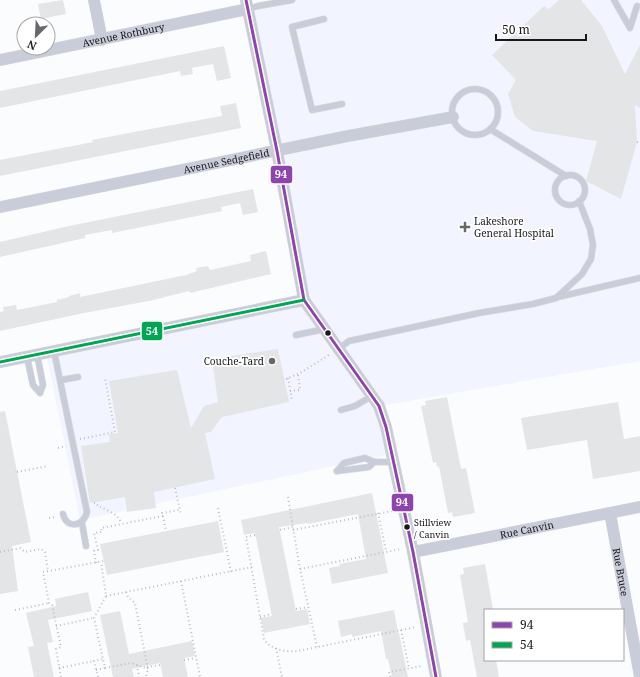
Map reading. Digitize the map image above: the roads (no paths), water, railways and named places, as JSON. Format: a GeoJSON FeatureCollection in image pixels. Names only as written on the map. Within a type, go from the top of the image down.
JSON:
{"type":"FeatureCollection","features":[{"type":"Feature","properties":{"kind":"street"},"geometry":{"type":"LineString","coordinates":[[94,0],[102,40]]}},
{"type":"Feature","properties":{"kind":"street"},"geometry":{"type":"LineString","coordinates":[[247,5],[277,151],[304,300],[325,329],[334,351],[379,406],[386,427],[413,552],[436,677]]}},
{"type":"Feature","properties":{"kind":"street","name":"Avenue Rothbury"},"geometry":{"type":"LineString","coordinates":[[0,60],[102,40],[247,5]]}},
{"type":"Feature","properties":{"kind":"street","name":"Avenue Sedgefield"},"geometry":{"type":"LineString","coordinates":[[0,207],[453,117]]}},
{"type":"Feature","properties":{"kind":"street"},"geometry":{"type":"LineString","coordinates":[[0,362],[304,300]]}},
{"type":"Feature","properties":{"kind":"street","name":"Rue Canvin"},"geometry":{"type":"LineString","coordinates":[[413,552],[640,507]]}},
{"type":"Feature","properties":{"kind":"street","name":"Rue Bruce"},"geometry":{"type":"LineString","coordinates":[[610,513],[640,677]]}},
{"type":"Feature","properties":{"kind":"lane"},"geometry":{"type":"LineString","coordinates":[[247,5],[258,6],[292,0]]}},
{"type":"Feature","properties":{"kind":"lane"},"geometry":{"type":"LineString","coordinates":[[614,0],[630,28],[638,6]]}},
{"type":"Feature","properties":{"kind":"lane"},"geometry":{"type":"LineString","coordinates":[[324,19],[292,27],[312,110],[342,104]]}},
{"type":"Feature","properties":{"kind":"lane"},"geometry":{"type":"LineString","coordinates":[[481,90],[494,99],[498,108],[498,116],[495,123],[490,129],[482,134],[474,135],[466,133],[460,129],[453,117],[455,101],[460,95],[467,91],[481,90]]}},
{"type":"Feature","properties":{"kind":"lane"},"geometry":{"type":"LineString","coordinates":[[490,129],[566,176]]}},
{"type":"Feature","properties":{"kind":"lane"},"geometry":{"type":"LineString","coordinates":[[571,175],[576,177],[584,186],[583,196],[579,202],[569,205],[559,200],[555,190],[560,179],[566,176],[571,175]]}},
{"type":"Feature","properties":{"kind":"lane"},"geometry":{"type":"LineString","coordinates":[[556,298],[582,274],[591,259],[593,245],[590,229],[579,202]]}},
{"type":"Feature","properties":{"kind":"lane"},"geometry":{"type":"LineString","coordinates":[[334,351],[349,341],[479,313],[533,304],[640,278]]}},
{"type":"Feature","properties":{"kind":"lane"},"geometry":{"type":"LineString","coordinates":[[296,335],[325,329]]}},
{"type":"Feature","properties":{"kind":"lane"},"geometry":{"type":"LineString","coordinates":[[54,351],[87,512],[82,523],[86,546]]}},
{"type":"Feature","properties":{"kind":"lane"},"geometry":{"type":"LineString","coordinates":[[32,356],[43,384],[40,393],[33,385],[32,356]]}},
{"type":"Feature","properties":{"kind":"lane"},"geometry":{"type":"LineString","coordinates":[[60,380],[78,377]]}},
{"type":"Feature","properties":{"kind":"lane"},"geometry":{"type":"LineString","coordinates":[[341,410],[355,406],[372,396]]}},
{"type":"Feature","properties":{"kind":"lane"},"geometry":{"type":"LineString","coordinates":[[374,462],[369,468],[337,471],[344,463],[365,458],[374,462],[394,462]]}},
{"type":"Feature","properties":{"kind":"lane"},"geometry":{"type":"LineString","coordinates":[[63,514],[64,520],[69,523],[82,523]]}},
{"type":"Feature","properties":{"kind":"place","name":"Lakeshore General Hospital"},"geometry":{"type":"Point","coordinates":[465,227]}},
{"type":"Feature","properties":{"kind":"place","name":"Couche-Tard"},"geometry":{"type":"Point","coordinates":[272,361]}},
{"type":"Feature","properties":{"kind":"place","name":"Stillview / Canvin"},"geometry":{"type":"Point","coordinates":[407,527]}}]}
